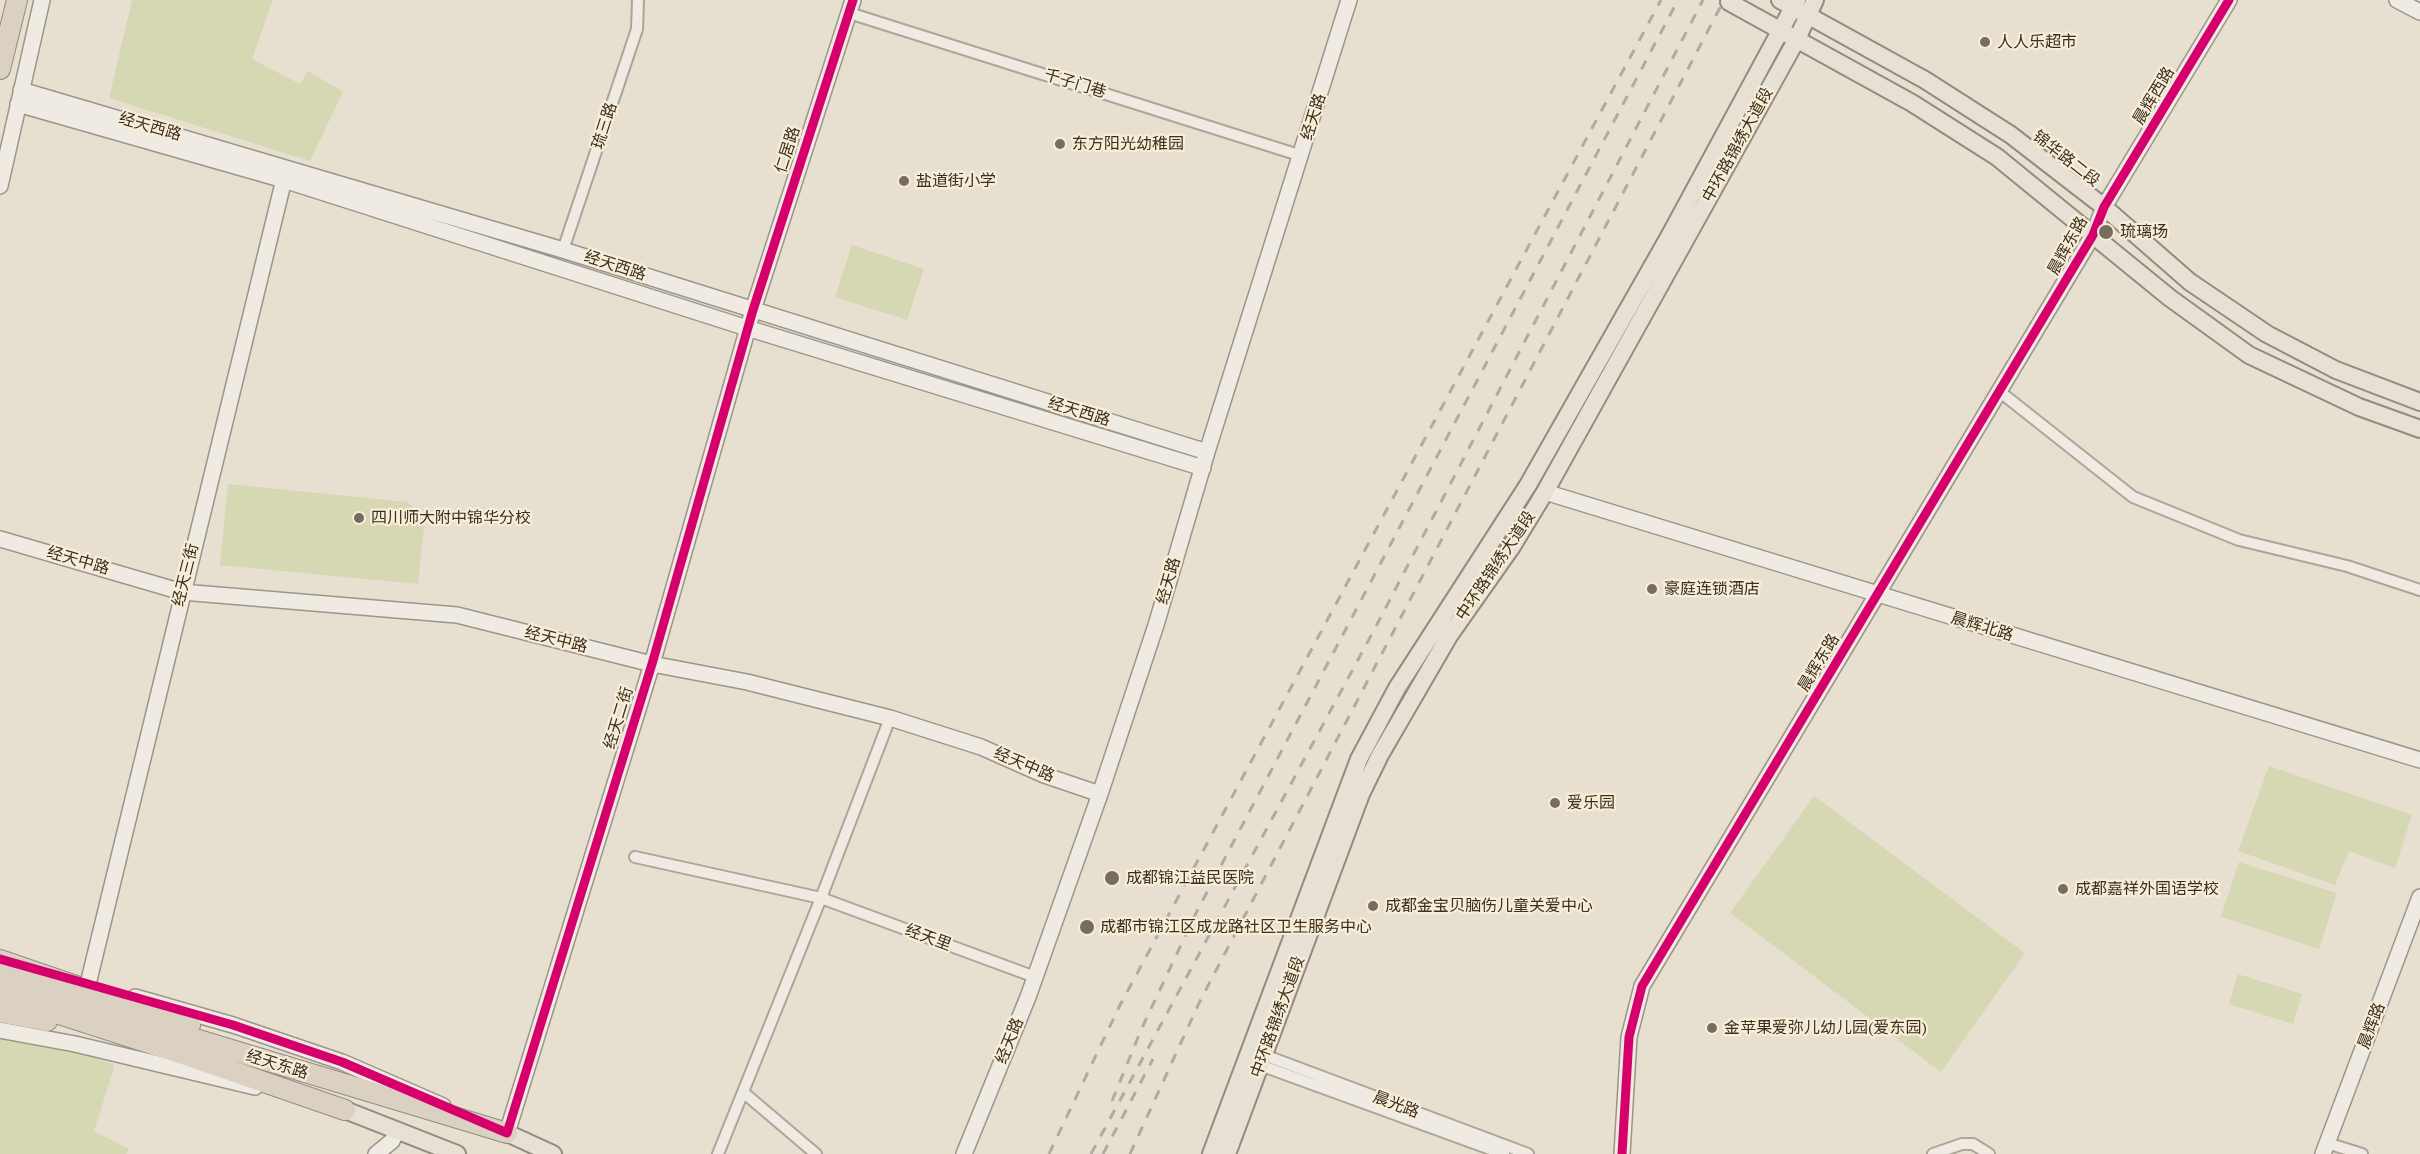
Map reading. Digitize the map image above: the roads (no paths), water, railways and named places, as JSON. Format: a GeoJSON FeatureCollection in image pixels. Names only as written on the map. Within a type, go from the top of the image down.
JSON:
{"type":"FeatureCollection","features":[{"type":"Feature","properties":{"kind":"highway"},"geometry":{"type":"LineString","coordinates":[[0,67],[17,0]]}},
{"type":"Feature","properties":{"kind":"highway"},"geometry":{"type":"LineString","coordinates":[[0,959],[84,990],[336,1072],[419,1106]]}},
{"type":"Feature","properties":{"kind":"highway","name":"经天东路"},"geometry":{"type":"LineString","coordinates":[[0,980],[305,1074],[507,1133]]}},
{"type":"Feature","properties":{"kind":"highway","name":"经天东路"},"geometry":{"type":"LineString","coordinates":[[0,995],[180,1053],[345,1110]]}},
{"type":"Feature","properties":{"kind":"highway"},"geometry":{"type":"LineString","coordinates":[[0,1012],[180,1053]]}},
{"type":"Feature","properties":{"kind":"main road"},"geometry":{"type":"LineString","coordinates":[[1729,2],[1912,103],[1997,157],[2170,298],[2249,355],[2359,407],[2420,429]]}},
{"type":"Feature","properties":{"kind":"main road","name":"锦华路二段"},"geometry":{"type":"LineString","coordinates":[[1799,4],[2011,135],[2104,207],[2190,282],[2267,334],[2336,370],[2420,402]]}},
{"type":"Feature","properties":{"kind":"main road","name":"中环路锦绣大道段"},"geometry":{"type":"LineString","coordinates":[[1227,1154],[1361,794],[1380,755],[1449,636],[1511,548],[1545,492],[1789,35],[1799,4]]}},
{"type":"Feature","properties":{"kind":"main road","name":"中环路锦绣大道段"},"geometry":{"type":"LineString","coordinates":[[1211,1154],[1359,759],[1397,688],[1528,486],[1789,35]]}},
{"type":"Feature","properties":{"kind":"main road","name":"经天东路"},"geometry":{"type":"LineString","coordinates":[[345,1110],[457,1154]]}},
{"type":"Feature","properties":{"kind":"main road","name":"经天东路"},"geometry":{"type":"LineString","coordinates":[[507,1133],[553,1154]]}},
{"type":"Feature","properties":{"kind":"street"},"geometry":{"type":"LineString","coordinates":[[0,186],[42,0]]}},
{"type":"Feature","properties":{"kind":"street","name":"琉三路"},"geometry":{"type":"LineString","coordinates":[[563,250],[637,29],[638,0]]}},
{"type":"Feature","properties":{"kind":"street","name":"经天路"},"geometry":{"type":"LineString","coordinates":[[964,1154],[1035,977],[1100,794],[1156,625],[1207,452],[1302,156],[1349,0]]}},
{"type":"Feature","properties":{"kind":"street","name":"晨辉西路"},"geometry":{"type":"LineString","coordinates":[[2104,207],[2229,0]]}},
{"type":"Feature","properties":{"kind":"street"},"geometry":{"type":"LineString","coordinates":[[2397,0],[2420,12]]}},
{"type":"Feature","properties":{"kind":"street","name":"千子门巷"},"geometry":{"type":"LineString","coordinates":[[850,6],[1302,156]]}},
{"type":"Feature","properties":{"kind":"street","name":"仁居路"},"geometry":{"type":"LineString","coordinates":[[753,310],[850,6]]}},
{"type":"Feature","properties":{"kind":"street","name":"经天西路"},"geometry":{"type":"LineString","coordinates":[[20,97],[563,250],[1207,452]]}},
{"type":"Feature","properties":{"kind":"street","name":"经天西路"},"geometry":{"type":"LineString","coordinates":[[286,173],[747,328],[1203,468]]}},
{"type":"Feature","properties":{"kind":"street","name":"经天三街"},"geometry":{"type":"LineString","coordinates":[[88,984],[286,173]]}},
{"type":"Feature","properties":{"kind":"street","name":"晨辉东路"},"geometry":{"type":"LineString","coordinates":[[1622,1154],[1629,1037],[1642,986],[2093,235],[2104,207]]}},
{"type":"Feature","properties":{"kind":"street","name":"经天二街"},"geometry":{"type":"LineString","coordinates":[[507,1133],[651,664],[753,310]]}},
{"type":"Feature","properties":{"kind":"street"},"geometry":{"type":"LineString","coordinates":[[1999,391],[2133,497],[2239,540],[2347,566],[2420,590]]}},
{"type":"Feature","properties":{"kind":"street","name":"晨辉北路"},"geometry":{"type":"LineString","coordinates":[[1545,492],[2420,760]]}},
{"type":"Feature","properties":{"kind":"street","name":"经天中路"},"geometry":{"type":"LineString","coordinates":[[0,538],[182,592],[457,615],[651,664],[747,682],[890,718],[981,747],[1044,775],[1100,794]]}},
{"type":"Feature","properties":{"kind":"street"},"geometry":{"type":"LineString","coordinates":[[718,1154],[821,898],[890,718]]}},
{"type":"Feature","properties":{"kind":"street","name":"经天里"},"geometry":{"type":"LineString","coordinates":[[635,857],[821,898],[1035,977]]}},
{"type":"Feature","properties":{"kind":"street","name":"晨辉路"},"geometry":{"type":"LineString","coordinates":[[2325,1149],[2420,897]]}},
{"type":"Feature","properties":{"kind":"street"},"geometry":{"type":"LineString","coordinates":[[0,959],[233,1025],[342,1062],[507,1133]]}},
{"type":"Feature","properties":{"kind":"street"},"geometry":{"type":"LineString","coordinates":[[0,1030],[75,1044],[345,1110]]}},
{"type":"Feature","properties":{"kind":"street","name":"晨光路"},"geometry":{"type":"LineString","coordinates":[[1262,1060],[1504,1154]]}},
{"type":"Feature","properties":{"kind":"street","name":"晨光路"},"geometry":{"type":"LineString","coordinates":[[1262,1060],[1528,1154]]}},
{"type":"Feature","properties":{"kind":"street"},"geometry":{"type":"LineString","coordinates":[[742,1092],[816,1154]]}},
{"type":"Feature","properties":{"kind":"street"},"geometry":{"type":"LineString","coordinates":[[376,1154],[392,1141],[397,1131]]}},
{"type":"Feature","properties":{"kind":"street"},"geometry":{"type":"LineString","coordinates":[[1933,1154],[1962,1144],[1973,1144],[1989,1154]]}},
{"type":"Feature","properties":{"kind":"street"},"geometry":{"type":"LineString","coordinates":[[2325,1149],[2362,1154]]}},
{"type":"Feature","properties":{"kind":"railway"},"geometry":{"type":"LineString","coordinates":[[1049,1154],[1119,1007],[1661,0]]}},
{"type":"Feature","properties":{"kind":"railway"},"geometry":{"type":"LineString","coordinates":[[1112,1101],[1141,1030],[1197,911],[1678,0]]}},
{"type":"Feature","properties":{"kind":"railway"},"geometry":{"type":"LineString","coordinates":[[1091,1154],[1373,632],[1703,0]]}},
{"type":"Feature","properties":{"kind":"railway"},"geometry":{"type":"LineString","coordinates":[[1130,1154],[1200,1001],[1724,0]]}},
{"type":"Feature","properties":{"kind":"railway"},"geometry":{"type":"LineString","coordinates":[[1103,1154],[1153,1059]]}},
{"type":"Feature","properties":{"kind":"place","name":"人人乐超市"},"geometry":{"type":"Point","coordinates":[1985,42]}},
{"type":"Feature","properties":{"kind":"place","name":"东方阳光幼稚园"},"geometry":{"type":"Point","coordinates":[1060,144]}},
{"type":"Feature","properties":{"kind":"place","name":"盐道街小学"},"geometry":{"type":"Point","coordinates":[904,181]}},
{"type":"Feature","properties":{"kind":"place","name":"琉璃场"},"geometry":{"type":"Point","coordinates":[2106,232]}},
{"type":"Feature","properties":{"kind":"place","name":"四川师大附中锦华分校"},"geometry":{"type":"Point","coordinates":[359,518]}},
{"type":"Feature","properties":{"kind":"place","name":"豪庭连锁酒店"},"geometry":{"type":"Point","coordinates":[1652,589]}},
{"type":"Feature","properties":{"kind":"place","name":"爱乐园"},"geometry":{"type":"Point","coordinates":[1555,803]}},
{"type":"Feature","properties":{"kind":"place","name":"成都锦江益民医院"},"geometry":{"type":"Point","coordinates":[1112,878]}},
{"type":"Feature","properties":{"kind":"place","name":"成都嘉祥外国语学校"},"geometry":{"type":"Point","coordinates":[2063,889]}},
{"type":"Feature","properties":{"kind":"place","name":"成都金宝贝脑伤儿童关爱中心"},"geometry":{"type":"Point","coordinates":[1373,906]}},
{"type":"Feature","properties":{"kind":"place","name":"成都市锦江区成龙路社区卫生服务中心"},"geometry":{"type":"Point","coordinates":[1087,927]}},
{"type":"Feature","properties":{"kind":"place","name":"金苹果爱弥儿幼儿园(爱东园)"},"geometry":{"type":"Point","coordinates":[1712,1028]}}]}
